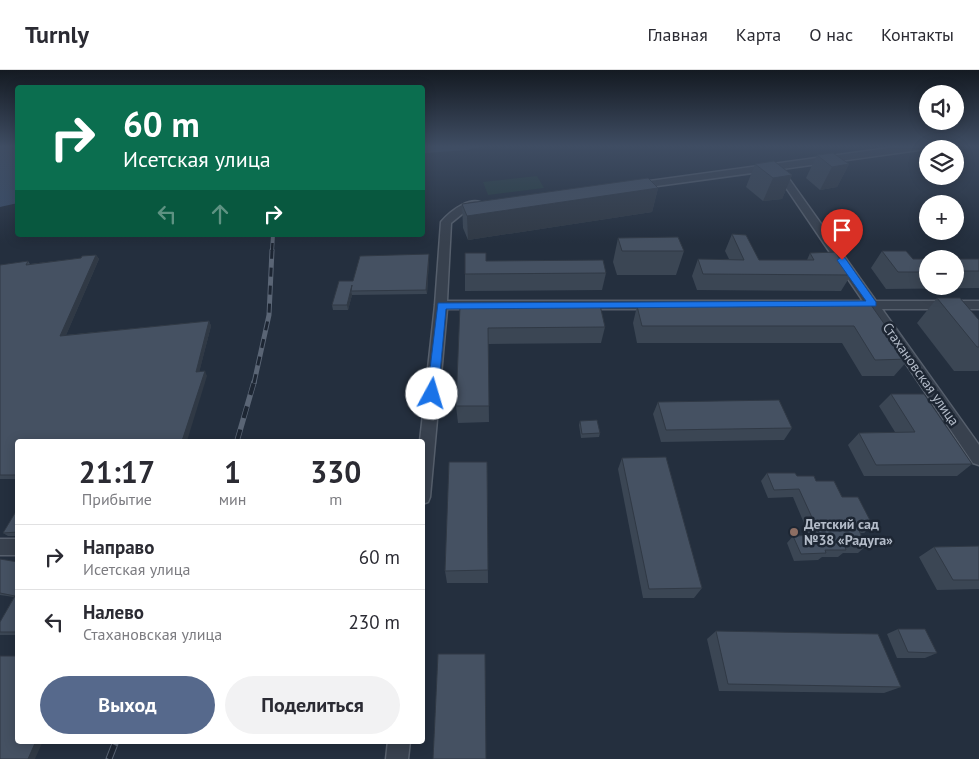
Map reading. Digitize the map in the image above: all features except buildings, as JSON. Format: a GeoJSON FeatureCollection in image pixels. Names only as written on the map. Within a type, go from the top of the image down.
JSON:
{"type":"FeatureCollection","features":[{"type":"Feature","properties":{"kind":"street"},"geometry":{"type":"LineString","coordinates":[[622,187],[694,178]]}},
{"type":"Feature","properties":{"kind":"street","name":"Стахановская улица"},"geometry":{"type":"LineString","coordinates":[[784,178],[979,458]]}},
{"type":"Feature","properties":{"kind":"street"},"geometry":{"type":"LineString","coordinates":[[425,467],[441,306],[446,222],[464,207],[491,204]]}},
{"type":"Feature","properties":{"kind":"street"},"geometry":{"type":"LineString","coordinates":[[441,306],[979,305]]}},
{"type":"Feature","properties":{"kind":"street"},"geometry":{"type":"LineString","coordinates":[[0,547],[15,547]]}},
{"type":"Feature","properties":{"kind":"street"},"geometry":{"type":"LineString","coordinates":[[397,759],[399,744]]}},
{"type":"Feature","properties":{"kind":"green space"},"geometry":{"type":"Polygon","coordinates":[[[538,178],[544,188],[488,195],[483,182],[538,178]]]}},
{"type":"Feature","properties":{"kind":"water"},"geometry":{"type":"Polygon","coordinates":[[[0,178],[15,178],[15,204],[0,207],[0,178]]]}},
{"type":"Feature","properties":{"kind":"railway"},"geometry":{"type":"LineString","coordinates":[[272,251],[273,237]]}},
{"type":"Feature","properties":{"kind":"railway"},"geometry":{"type":"LineString","coordinates":[[254,383],[269,315],[272,250]]}},
{"type":"Feature","properties":{"kind":"railway"},"geometry":{"type":"LineString","coordinates":[[238,439],[254,382]]}},
{"type":"Feature","properties":{"kind":"railway"},"geometry":{"type":"LineString","coordinates":[[109,759],[115,744]]}},
{"type":"Feature","properties":{"kind":"place","name":"Детский сад №38 «Радуга»"},"geometry":{"type":"Point","coordinates":[794,532]}},
{"type":"Feature","properties":{"kind":"route"},"geometry":{"type":"LineString","coordinates":[[432,394],[441,306],[873,304],[842,260]]}}]}
